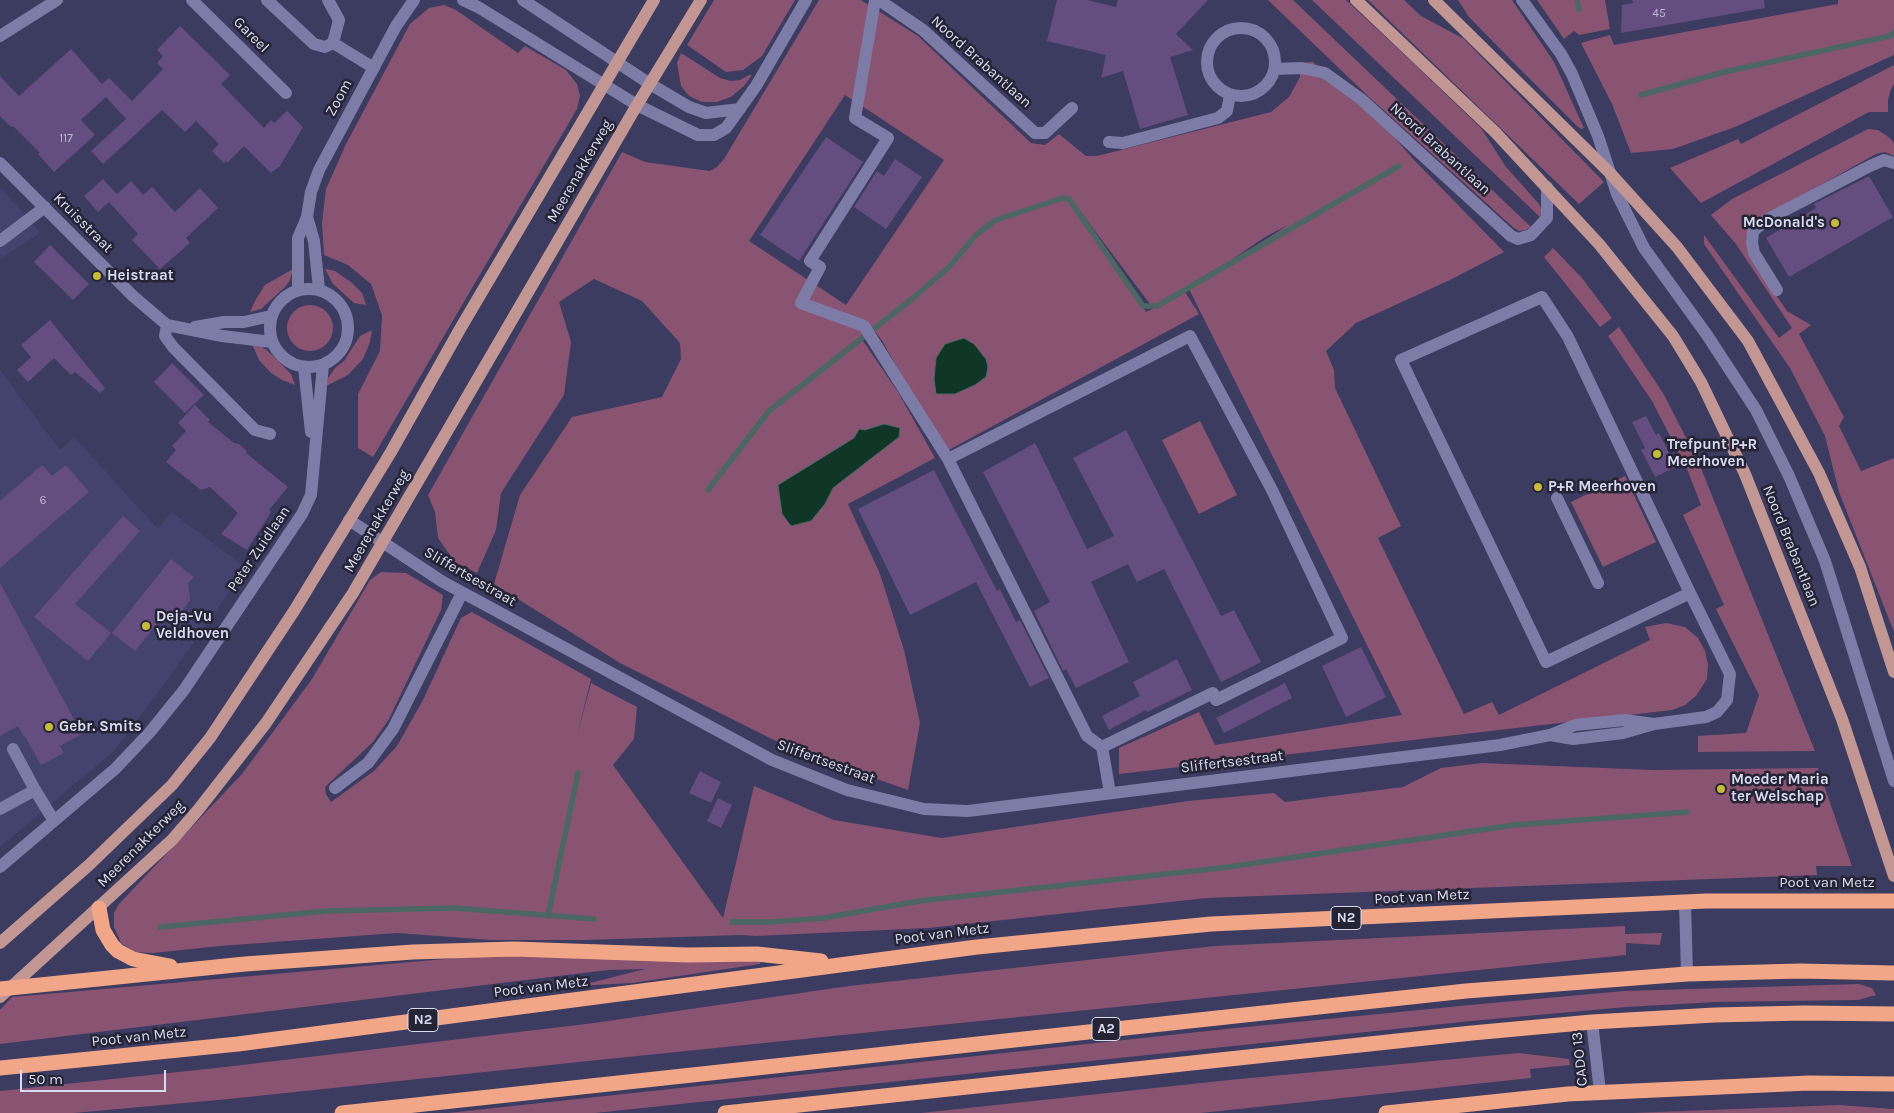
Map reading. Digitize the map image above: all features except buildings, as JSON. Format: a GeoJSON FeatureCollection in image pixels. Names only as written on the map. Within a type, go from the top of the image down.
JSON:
{"type":"FeatureCollection","features":[{"type":"Feature","properties":{"kind":"highway","name":"Poot van Metz"},"geometry":{"type":"LineString","coordinates":[[0,1068],[238,1044],[977,947],[1211,924],[1685,902],[1894,901]]}},
{"type":"Feature","properties":{"kind":"highway","name":"N2"},"geometry":{"type":"LineString","coordinates":[[99,908],[103,930],[118,951],[133,959],[183,969]]}},
{"type":"Feature","properties":{"kind":"highway","name":"N2"},"geometry":{"type":"LineString","coordinates":[[3,991],[183,969],[413,952],[514,949],[688,955],[757,954],[845,963]]}},
{"type":"Feature","properties":{"kind":"highway","name":"A2"},"geometry":{"type":"LineString","coordinates":[[342,1113],[1466,992],[1687,974],[1800,970],[1894,973]]}},
{"type":"Feature","properties":{"kind":"highway"},"geometry":{"type":"LineString","coordinates":[[725,1113],[1472,1033],[1592,1022],[1716,1015],[1889,1013]]}},
{"type":"Feature","properties":{"kind":"highway"},"geometry":{"type":"LineString","coordinates":[[1386,1113],[1600,1092],[1809,1083],[1894,1084]]}},
{"type":"Feature","properties":{"kind":"main road","name":"Meerenakkerweg"},"geometry":{"type":"LineString","coordinates":[[0,943],[89,865],[172,785],[210,738],[294,611],[392,452],[429,382],[654,0]]}},
{"type":"Feature","properties":{"kind":"main road","name":"Meerenakkerweg"},"geometry":{"type":"LineString","coordinates":[[3,991],[99,908],[172,840],[266,723],[353,593],[637,105],[701,0]]}},
{"type":"Feature","properties":{"kind":"main road","name":"Noord Brabantlaan"},"geometry":{"type":"LineString","coordinates":[[1356,0],[1495,132],[1599,244],[1668,329],[1701,382],[1744,474],[1842,719],[1894,876]]}},
{"type":"Feature","properties":{"kind":"main road","name":"Noord Brabantlaan"},"geometry":{"type":"LineString","coordinates":[[1434,0],[1609,172],[1677,247],[1748,341],[1819,473],[1860,567],[1894,672]]}},
{"type":"Feature","properties":{"kind":"street"},"geometry":{"type":"LineString","coordinates":[[0,36],[57,0]]}},
{"type":"Feature","properties":{"kind":"street","name":"Gareel"},"geometry":{"type":"LineString","coordinates":[[192,0],[286,92]]}},
{"type":"Feature","properties":{"kind":"street"},"geometry":{"type":"LineString","coordinates":[[266,0],[314,44],[325,47],[333,43],[339,20],[328,0]]}},
{"type":"Feature","properties":{"kind":"street","name":"Zoom"},"geometry":{"type":"LineString","coordinates":[[298,290],[298,238],[320,170],[396,26],[414,0]]}},
{"type":"Feature","properties":{"kind":"street"},"geometry":{"type":"LineString","coordinates":[[463,0],[480,4],[603,85],[637,105],[698,136],[714,135],[726,128],[756,86],[806,0]]}},
{"type":"Feature","properties":{"kind":"street"},"geometry":{"type":"LineString","coordinates":[[523,0],[650,84],[689,107],[706,114],[740,109]]}},
{"type":"Feature","properties":{"kind":"street"},"geometry":{"type":"LineString","coordinates":[[875,0],[855,118],[888,138],[810,261],[820,267],[802,303],[864,326],[948,459],[1087,736],[1102,747],[1110,793]]}},
{"type":"Feature","properties":{"kind":"street","name":"Noord Brabantlaan"},"geometry":{"type":"LineString","coordinates":[[879,0],[923,30],[1035,133],[1045,133],[1072,108]]}},
{"type":"Feature","properties":{"kind":"street","name":"Noord Brabantlaan"},"geometry":{"type":"LineString","coordinates":[[1522,0],[1556,47],[1572,74],[1598,136],[1609,172],[1630,222],[1644,248],[1707,335],[1756,410],[1789,476],[1826,561],[1894,781]]}},
{"type":"Feature","properties":{"kind":"street"},"geometry":{"type":"LineString","coordinates":[[1245,28],[1256,31],[1271,46],[1275,57],[1275,68],[1271,79],[1258,91],[1242,96],[1230,95],[1220,89],[1213,81],[1208,66],[1210,50],[1215,40],[1224,33],[1234,29],[1245,28]]}},
{"type":"Feature","properties":{"kind":"street"},"geometry":{"type":"LineString","coordinates":[[333,43],[374,68]]}},
{"type":"Feature","properties":{"kind":"street","name":"Noord Brabantlaan"},"geometry":{"type":"LineString","coordinates":[[1275,68],[1302,68],[1325,73],[1361,99],[1511,236],[1518,239],[1525,238],[1531,235],[1547,218],[1546,187]]}},
{"type":"Feature","properties":{"kind":"street"},"geometry":{"type":"LineString","coordinates":[[1109,142],[1123,143],[1218,118],[1227,111],[1230,95]]}},
{"type":"Feature","properties":{"kind":"street"},"geometry":{"type":"LineString","coordinates":[[1777,290],[1754,252],[1752,243],[1753,231],[1768,219],[1870,166],[1884,160],[1894,163]]}},
{"type":"Feature","properties":{"kind":"street","name":"Kruisstraat"},"geometry":{"type":"LineString","coordinates":[[0,163],[133,296],[167,325],[222,336],[272,342]]}},
{"type":"Feature","properties":{"kind":"street"},"geometry":{"type":"LineString","coordinates":[[0,241],[45,208]]}},
{"type":"Feature","properties":{"kind":"street"},"geometry":{"type":"LineString","coordinates":[[306,217],[314,241],[319,289]]}},
{"type":"Feature","properties":{"kind":"street"},"geometry":{"type":"LineString","coordinates":[[308,288],[319,289],[330,294],[340,302],[346,313],[349,326],[348,338],[342,350],[334,359],[322,365],[304,367],[290,363],[280,354],[272,342],[270,329],[272,316],[281,300],[298,290],[308,288]]}},
{"type":"Feature","properties":{"kind":"street"},"geometry":{"type":"LineString","coordinates":[[1542,297],[1568,337],[1690,593],[1546,662],[1401,360],[1542,297]]}},
{"type":"Feature","properties":{"kind":"street","name":"Kruisstraat"},"geometry":{"type":"LineString","coordinates":[[188,329],[224,322],[244,322],[272,316]]}},
{"type":"Feature","properties":{"kind":"street"},"geometry":{"type":"LineString","coordinates":[[167,325],[165,336],[173,347],[255,430],[270,434]]}},
{"type":"Feature","properties":{"kind":"street"},"geometry":{"type":"LineString","coordinates":[[948,459],[1190,336],[1272,490],[1342,638],[1216,700],[1213,694],[1102,747]]}},
{"type":"Feature","properties":{"kind":"street","name":"Peter Zuidlaan"},"geometry":{"type":"LineString","coordinates":[[0,867],[115,769],[150,732],[184,690],[302,514],[311,495],[322,365]]}},
{"type":"Feature","properties":{"kind":"street","name":"Peter Zuidlaan"},"geometry":{"type":"LineString","coordinates":[[304,367],[314,454]]}},
{"type":"Feature","properties":{"kind":"street"},"geometry":{"type":"LineString","coordinates":[[1557,498],[1598,583]]}},
{"type":"Feature","properties":{"kind":"street","name":"Sliffertsestraat"},"geometry":{"type":"LineString","coordinates":[[349,520],[443,582],[772,760],[848,790],[924,809],[968,811],[1500,745],[1550,734],[1573,739],[1623,733],[1654,724],[1706,717],[1717,712],[1727,700],[1730,674],[1690,593]]}},
{"type":"Feature","properties":{"kind":"street"},"geometry":{"type":"LineString","coordinates":[[334,788],[368,763],[393,728],[462,592]]}},
{"type":"Feature","properties":{"kind":"street"},"geometry":{"type":"LineString","coordinates":[[13,749],[54,821]]}},
{"type":"Feature","properties":{"kind":"street"},"geometry":{"type":"LineString","coordinates":[[0,809],[35,790]]}},
{"type":"Feature","properties":{"kind":"street"},"geometry":{"type":"LineString","coordinates":[[1685,902],[1687,974]]}},
{"type":"Feature","properties":{"kind":"street","name":"CADO 13"},"geometry":{"type":"LineString","coordinates":[[1592,1022],[1600,1092]]}},
{"type":"Feature","properties":{"kind":"shaded area"},"geometry":{"type":"Polygon","coordinates":[[[714,0],[795,0],[762,56],[743,70],[726,72],[687,45],[714,0]]]}},
{"type":"Feature","properties":{"kind":"shaded area"},"geometry":{"type":"Polygon","coordinates":[[[819,0],[861,0],[918,36],[1031,143],[1045,145],[1059,134],[1086,156],[1097,156],[1271,112],[1289,97],[1300,77],[1300,63],[1313,62],[1393,136],[1504,252],[1450,280],[1356,323],[1326,351],[1334,370],[1335,388],[1401,526],[1378,538],[1464,714],[1492,702],[1499,715],[1650,640],[1645,627],[1666,623],[1685,627],[1698,638],[1705,651],[1708,665],[1707,679],[1696,696],[1685,705],[1672,710],[1119,774],[1119,748],[1199,712],[1215,745],[1402,715],[1189,289],[1185,292],[1199,314],[945,452],[881,339],[873,329],[861,338],[898,392],[935,458],[848,504],[880,574],[904,650],[920,723],[908,790],[792,749],[620,663],[494,584],[520,495],[572,417],[662,397],[681,359],[680,343],[642,301],[594,279],[559,302],[571,342],[564,395],[501,493],[496,530],[477,573],[455,562],[438,538],[435,512],[428,495],[622,152],[645,162],[710,171],[717,167],[724,159],[819,0]],[[845,95],[749,241],[846,305],[944,160],[845,95]],[[1077,207],[1146,312],[1153,308],[1077,207]],[[1288,225],[1265,237],[1212,273],[1288,225]],[[884,424],[865,431],[778,485],[833,488],[899,437],[884,424]]]}},
{"type":"Feature","properties":{"kind":"shaded area"},"geometry":{"type":"Polygon","coordinates":[[[1268,0],[1293,0],[1531,227],[1519,231],[1514,228],[1369,97],[1268,0]]]}},
{"type":"Feature","properties":{"kind":"shaded area"},"geometry":{"type":"Polygon","coordinates":[[[1312,0],[1346,0],[1409,59],[1481,128],[1506,167],[1539,204],[1542,211],[1541,218],[1312,0]]]}},
{"type":"Feature","properties":{"kind":"shaded area"},"geometry":{"type":"Polygon","coordinates":[[[1368,0],[1404,0],[1421,16],[1464,39],[1604,182],[1579,204],[1368,0]]]}},
{"type":"Feature","properties":{"kind":"shaded area"},"geometry":{"type":"Polygon","coordinates":[[[1458,0],[1512,0],[1554,62],[1584,128],[1578,127],[1515,64],[1469,17],[1458,0]]]}},
{"type":"Feature","properties":{"kind":"shaded area"},"geometry":{"type":"Polygon","coordinates":[[[1537,0],[1605,0],[1610,29],[1579,35],[1574,31],[1564,39],[1537,0]]]}},
{"type":"Feature","properties":{"kind":"shaded area"},"geometry":{"type":"Polygon","coordinates":[[[1838,0],[1894,0],[1894,55],[1735,127],[1673,149],[1631,153],[1612,104],[1581,43],[1610,35],[1614,45],[1838,4],[1838,0]]]}},
{"type":"Feature","properties":{"kind":"shaded area"},"geometry":{"type":"Polygon","coordinates":[[[444,5],[456,10],[518,53],[525,46],[566,70],[577,84],[580,96],[577,109],[373,457],[358,448],[358,394],[380,351],[382,315],[371,284],[348,265],[324,255],[322,223],[326,189],[346,144],[410,24],[429,8],[444,5]]]}},
{"type":"Feature","properties":{"kind":"shaded area"},"geometry":{"type":"Polygon","coordinates":[[[681,53],[720,78],[731,81],[740,80],[752,75],[744,86],[731,97],[717,102],[702,102],[689,96],[681,86],[677,63],[681,53]]]}},
{"type":"Feature","properties":{"kind":"shaded area"},"geometry":{"type":"Polygon","coordinates":[[[1894,65],[1894,84],[1888,100],[1888,112],[1869,112],[1701,203],[1670,168],[1738,139],[1741,144],[1894,65]]]}},
{"type":"Feature","properties":{"kind":"shaded area"},"geometry":{"type":"Polygon","coordinates":[[[1868,129],[1878,130],[1890,138],[1894,143],[1894,156],[1885,152],[1876,154],[1758,220],[1748,229],[1746,242],[1749,255],[1787,311],[1811,325],[1799,334],[1844,417],[1839,426],[1861,471],[1894,458],[1894,632],[1839,492],[1825,436],[1790,368],[1704,244],[1704,235],[1779,338],[1792,328],[1736,244],[1711,215],[1732,199],[1868,129]]]}},
{"type":"Feature","properties":{"kind":"shaded area"},"geometry":{"type":"Polygon","coordinates":[[[2,189],[40,233],[0,259],[0,190],[2,189]]]}},
{"type":"Feature","properties":{"kind":"shaded area"},"geometry":{"type":"Polygon","coordinates":[[[1553,248],[1582,278],[1612,318],[1600,327],[1544,257],[1553,248]]]}},
{"type":"Feature","properties":{"kind":"shaded area"},"geometry":{"type":"Polygon","coordinates":[[[293,269],[290,280],[285,287],[261,309],[250,312],[265,285],[293,269]]]}},
{"type":"Feature","properties":{"kind":"shaded area"},"geometry":{"type":"Polygon","coordinates":[[[325,269],[335,271],[351,282],[362,293],[366,305],[354,303],[333,284],[325,269]]]}},
{"type":"Feature","properties":{"kind":"shaded area"},"geometry":{"type":"Polygon","coordinates":[[[310,305],[323,309],[329,315],[333,328],[329,341],[323,347],[310,351],[297,347],[291,341],[287,328],[291,315],[297,309],[310,305]]]}},
{"type":"Feature","properties":{"kind":"shaded area"},"geometry":{"type":"Polygon","coordinates":[[[1619,327],[1663,393],[1698,461],[1815,751],[1698,752],[1698,736],[1746,733],[1759,695],[1716,609],[1724,605],[1683,515],[1701,505],[1687,469],[1652,401],[1608,336],[1619,327]]]}},
{"type":"Feature","properties":{"kind":"shaded area"},"geometry":{"type":"Polygon","coordinates":[[[372,330],[370,342],[363,359],[348,375],[326,386],[328,378],[335,368],[344,361],[360,336],[372,330]]]}},
{"type":"Feature","properties":{"kind":"shaded area"},"geometry":{"type":"Polygon","coordinates":[[[964,338],[974,344],[986,359],[988,367],[986,377],[975,385],[955,394],[936,394],[934,379],[936,358],[945,344],[964,338]]]}},
{"type":"Feature","properties":{"kind":"shaded area"},"geometry":{"type":"Polygon","coordinates":[[[252,344],[261,346],[270,353],[291,374],[295,385],[271,373],[259,360],[252,344]]]}},
{"type":"Feature","properties":{"kind":"shaded area"},"geometry":{"type":"Polygon","coordinates":[[[0,370],[60,450],[74,437],[158,529],[171,512],[246,568],[163,686],[113,752],[0,847],[0,370]]]}},
{"type":"Feature","properties":{"kind":"shaded area"},"geometry":{"type":"Polygon","coordinates":[[[1200,421],[1237,495],[1199,514],[1162,440],[1200,421]]]}},
{"type":"Feature","properties":{"kind":"shaded area"},"geometry":{"type":"Polygon","coordinates":[[[884,424],[900,428],[899,437],[833,488],[825,504],[811,521],[791,526],[782,514],[778,485],[854,438],[859,429],[865,430],[884,424]]]}},
{"type":"Feature","properties":{"kind":"shaded area"},"geometry":{"type":"Polygon","coordinates":[[[1625,476],[1656,542],[1603,567],[1571,502],[1625,476]]]}},
{"type":"Feature","properties":{"kind":"shaded area"},"geometry":{"type":"Polygon","coordinates":[[[381,572],[406,573],[443,595],[441,610],[389,719],[373,742],[325,787],[326,794],[331,802],[374,771],[397,746],[423,700],[461,618],[472,612],[591,679],[577,736],[591,683],[637,707],[634,739],[613,765],[723,918],[754,786],[834,820],[942,838],[1188,801],[1274,793],[1285,802],[1403,787],[1441,768],[1482,763],[1653,770],[1818,768],[1852,866],[1816,866],[1817,875],[1207,898],[929,928],[756,936],[491,940],[397,933],[220,946],[153,953],[135,952],[121,943],[114,927],[114,913],[119,904],[242,774],[312,679],[370,580],[381,572]]]}},
{"type":"Feature","properties":{"kind":"shaded area"},"geometry":{"type":"Polygon","coordinates":[[[1625,926],[1625,934],[1662,933],[1660,945],[1626,943],[1626,955],[229,1099],[74,1113],[0,1113],[0,1091],[225,1067],[594,1023],[849,986],[1215,946],[1625,926]]]}},
{"type":"Feature","properties":{"kind":"shaded area"},"geometry":{"type":"Polygon","coordinates":[[[502,954],[761,960],[760,964],[632,983],[578,986],[645,969],[608,970],[0,1044],[0,1010],[12,997],[502,954]]]}},
{"type":"Feature","properties":{"kind":"shaded area"},"geometry":{"type":"Polygon","coordinates":[[[1859,984],[1872,988],[1876,995],[1858,1000],[1715,1002],[1626,1007],[1471,1021],[595,1113],[448,1113],[1226,1029],[1470,1005],[1624,991],[1859,984]]]}},
{"type":"Feature","properties":{"kind":"shaded area"},"geometry":{"type":"Polygon","coordinates":[[[1519,1053],[1569,1059],[1570,1065],[1530,1069],[1531,1078],[1201,1113],[921,1113],[1229,1080],[1519,1053]]]}},
{"type":"Feature","properties":{"kind":"shaded area"},"geometry":{"type":"Polygon","coordinates":[[[1839,1105],[1894,1109],[1894,1113],[1632,1113],[1839,1105]]]}},
{"type":"Feature","properties":{"kind":"waterway"},"geometry":{"type":"LineString","coordinates":[[1577,0],[1579,9]]}},
{"type":"Feature","properties":{"kind":"waterway"},"geometry":{"type":"LineString","coordinates":[[1641,95],[1724,72],[1890,36],[1894,32]]}},
{"type":"Feature","properties":{"kind":"waterway"},"geometry":{"type":"LineString","coordinates":[[708,490],[769,411],[912,299],[949,267],[977,234],[996,220],[1063,198],[1069,199],[1143,306],[1157,306],[1399,166]]}},
{"type":"Feature","properties":{"kind":"waterway"},"geometry":{"type":"LineString","coordinates":[[548,916],[578,773]]}},
{"type":"Feature","properties":{"kind":"waterway"},"geometry":{"type":"LineString","coordinates":[[732,922],[771,922],[824,918],[919,901],[1221,868],[1514,825],[1687,812]]}},
{"type":"Feature","properties":{"kind":"waterway"},"geometry":{"type":"LineString","coordinates":[[160,927],[327,911],[455,908],[594,919]]}},
{"type":"Feature","properties":{"kind":"place","name":"McDonald's"},"geometry":{"type":"Point","coordinates":[1835,223]}},
{"type":"Feature","properties":{"kind":"place","name":"Heistraat"},"geometry":{"type":"Point","coordinates":[97,276]}},
{"type":"Feature","properties":{"kind":"place","name":"Trefpunt P+R Meerhoven"},"geometry":{"type":"Point","coordinates":[1657,454]}},
{"type":"Feature","properties":{"kind":"place","name":"P+R Meerhoven"},"geometry":{"type":"Point","coordinates":[1538,487]}},
{"type":"Feature","properties":{"kind":"place","name":"Deja-Vu Veldhoven"},"geometry":{"type":"Point","coordinates":[146,626]}},
{"type":"Feature","properties":{"kind":"place","name":"Gebr. Smits"},"geometry":{"type":"Point","coordinates":[49,727]}},
{"type":"Feature","properties":{"kind":"place","name":"Moeder Maria ter Welschap"},"geometry":{"type":"Point","coordinates":[1721,789]}}]}
